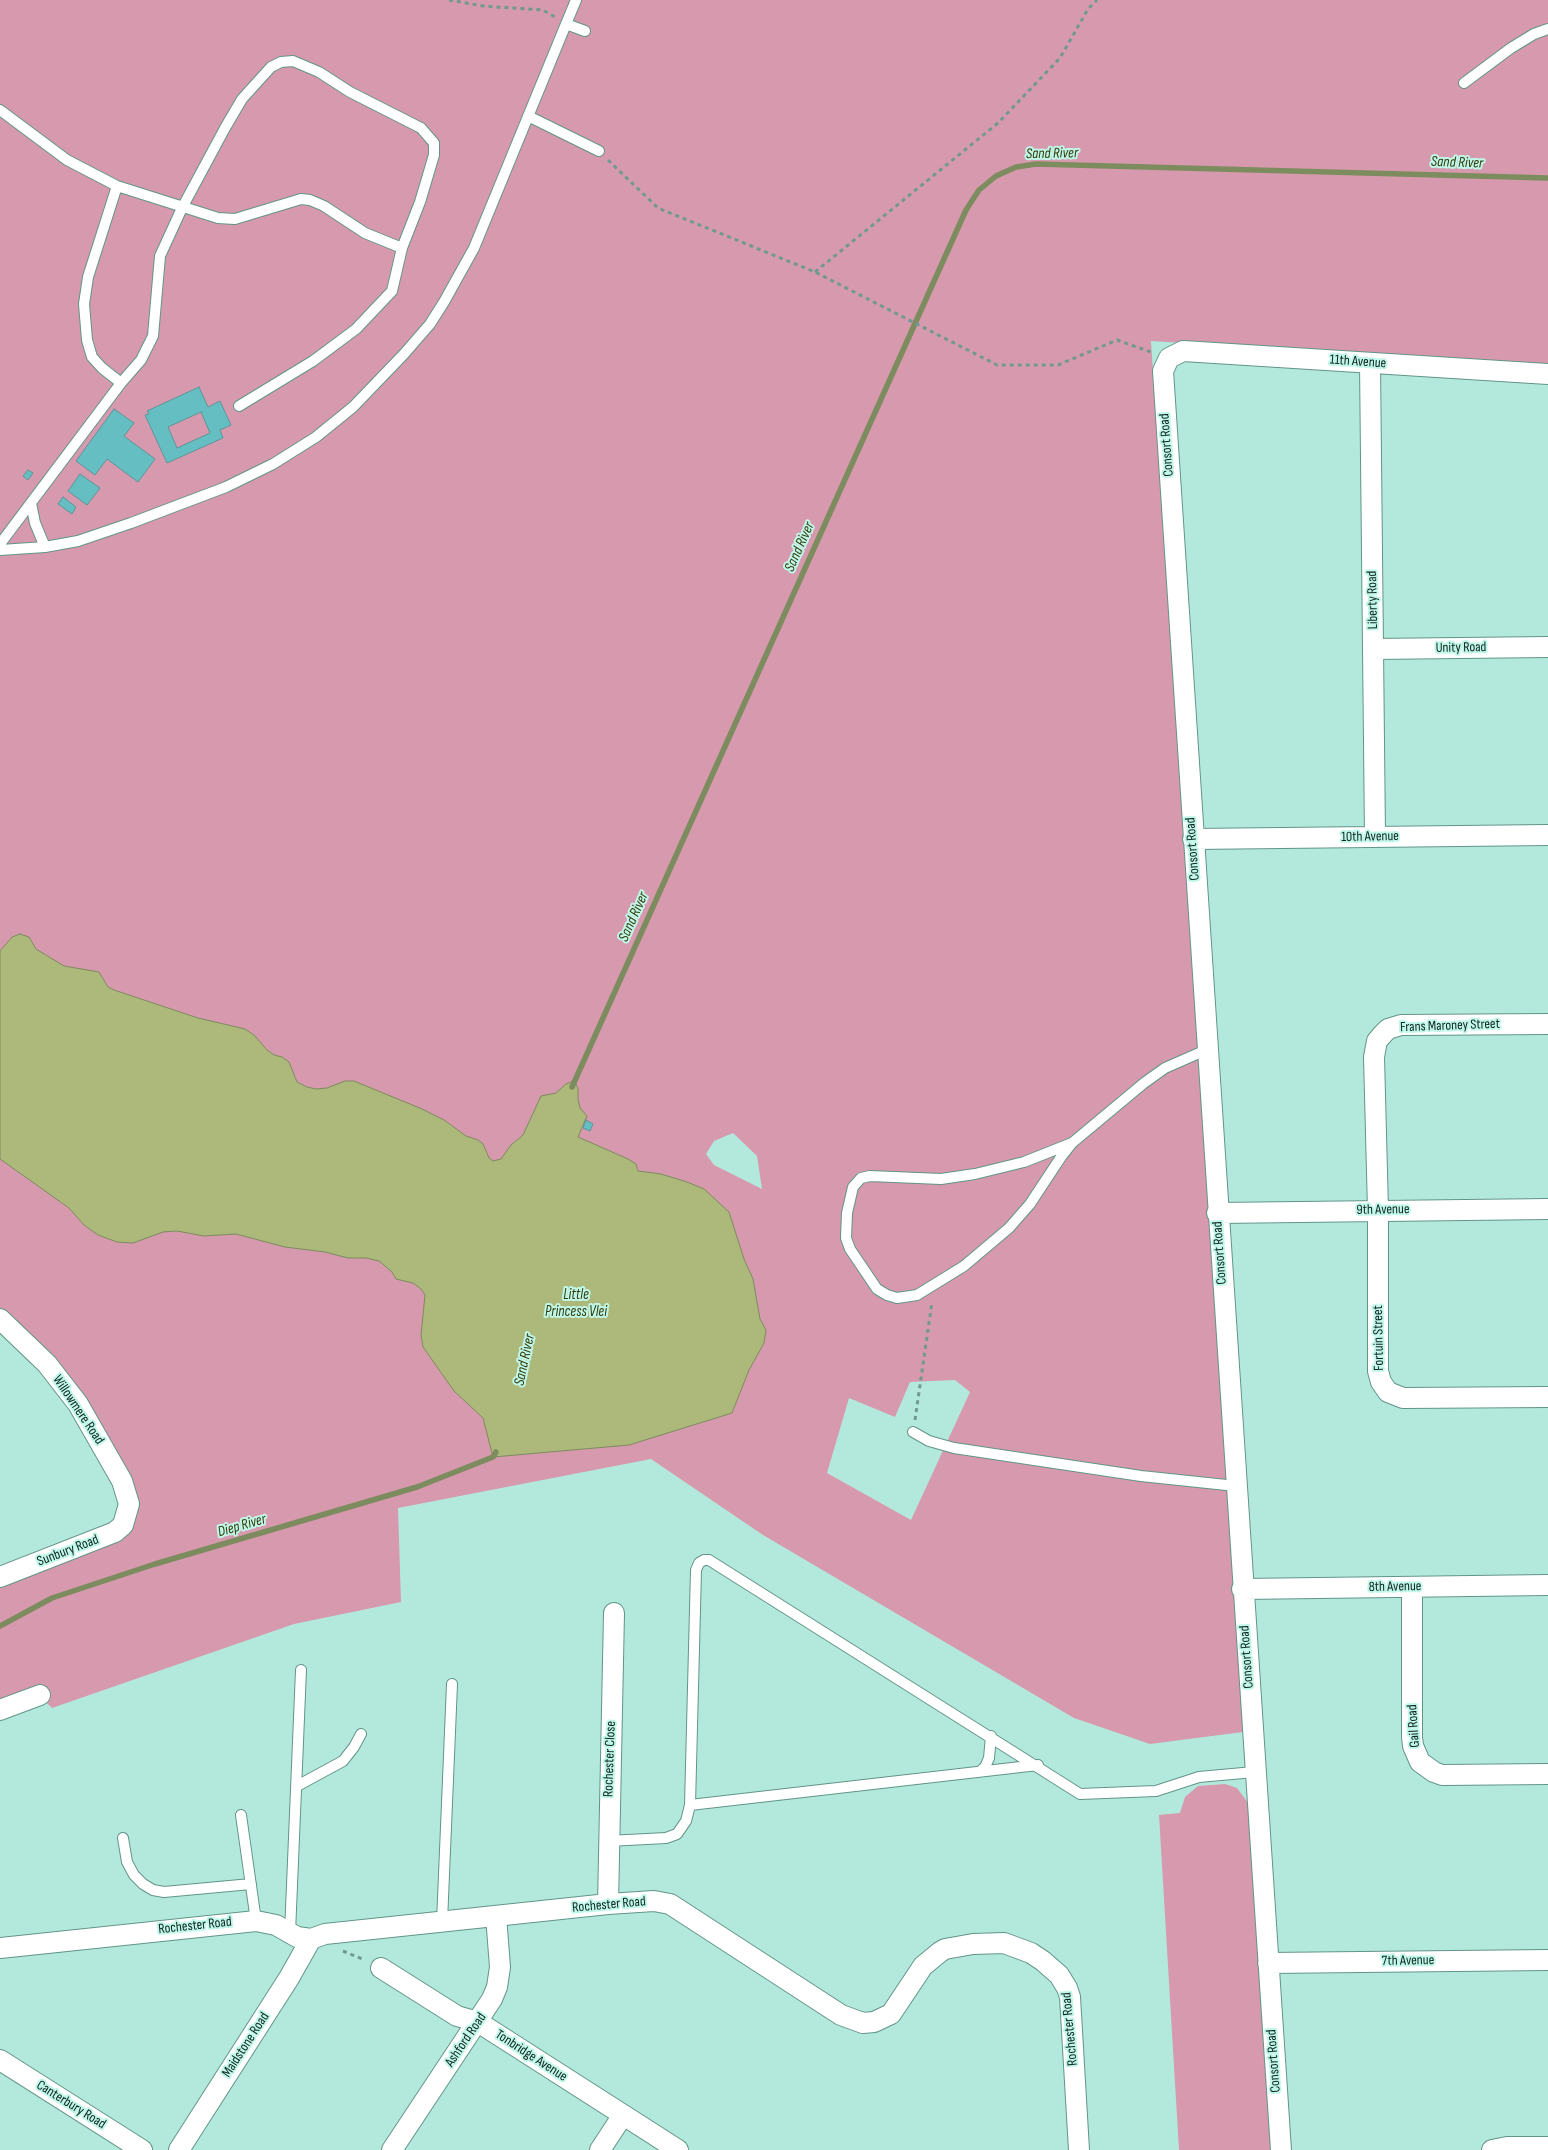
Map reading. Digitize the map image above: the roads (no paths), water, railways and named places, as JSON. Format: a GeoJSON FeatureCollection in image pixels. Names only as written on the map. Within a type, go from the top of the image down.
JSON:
{"type":"FeatureCollection","features":[{"type":"Feature","properties":{"kind":"street","name":"11th Avenue"},"geometry":{"type":"LineString","coordinates":[[1169,358],[1183,351],[1548,374]]}},
{"type":"Feature","properties":{"kind":"street","name":"Consort Road"},"geometry":{"type":"LineString","coordinates":[[1169,358],[1164,366],[1162,378],[1254,1772],[1281,2150]]}},
{"type":"Feature","properties":{"kind":"street","name":"Liberty Road"},"geometry":{"type":"LineString","coordinates":[[1370,363],[1376,837]]}},
{"type":"Feature","properties":{"kind":"street","name":"Unity Road"},"geometry":{"type":"LineString","coordinates":[[1373,649],[1548,647]]}},
{"type":"Feature","properties":{"kind":"street","name":"10th Avenue"},"geometry":{"type":"LineString","coordinates":[[1192,839],[1548,835]]}},
{"type":"Feature","properties":{"kind":"street","name":"Frans Maroney Street"},"geometry":{"type":"LineString","coordinates":[[1378,1210],[1374,1057],[1378,1040],[1382,1034],[1388,1029],[1401,1025],[1548,1024]]}},
{"type":"Feature","properties":{"kind":"street","name":"9th Avenue"},"geometry":{"type":"LineString","coordinates":[[1218,1213],[1548,1209]]}},
{"type":"Feature","properties":{"kind":"street","name":"Fortuin Street"},"geometry":{"type":"LineString","coordinates":[[1378,1210],[1378,1372],[1384,1387],[1392,1395],[1408,1399],[1548,1397]]}},
{"type":"Feature","properties":{"kind":"street","name":"Willowmere Road"},"geometry":{"type":"LineString","coordinates":[[0,1320],[47,1364],[78,1404],[122,1481],[129,1504],[127,1515]]}},
{"type":"Feature","properties":{"kind":"street","name":"Sunbury Road"},"geometry":{"type":"LineString","coordinates":[[0,1577],[115,1532],[123,1525],[127,1515]]}},
{"type":"Feature","properties":{"kind":"street","name":"8th Avenue"},"geometry":{"type":"LineString","coordinates":[[1242,1588],[1548,1585]]}},
{"type":"Feature","properties":{"kind":"street","name":"Gail Road"},"geometry":{"type":"LineString","coordinates":[[1412,1587],[1412,1737],[1413,1746],[1420,1762],[1442,1775],[1548,1774]]}},
{"type":"Feature","properties":{"kind":"street","name":"Rochester Close"},"geometry":{"type":"LineString","coordinates":[[608,1904],[614,1614]]}},
{"type":"Feature","properties":{"kind":"street"},"geometry":{"type":"LineString","coordinates":[[0,1710],[40,1695]]}},
{"type":"Feature","properties":{"kind":"street","name":"Rochester Road"},"geometry":{"type":"LineString","coordinates":[[0,1948],[256,1921],[266,1922],[297,1937],[311,1939],[325,1934],[649,1901],[670,1904],[841,2015],[863,2023],[874,2022],[891,2014],[924,1966],[945,1949],[973,1944],[1004,1943],[1031,1953],[1059,1975],[1067,1988],[1070,1997],[1079,2150]]}},
{"type":"Feature","properties":{"kind":"street","name":"Ashford Road"},"geometry":{"type":"LineString","coordinates":[[392,2150],[492,1999],[499,1978],[500,1967],[496,1916]]}},
{"type":"Feature","properties":{"kind":"street","name":"Maidstone Road"},"geometry":{"type":"LineString","coordinates":[[179,2150],[289,1978],[311,1939]]}},
{"type":"Feature","properties":{"kind":"street","name":"7th Avenue"},"geometry":{"type":"LineString","coordinates":[[1268,1963],[1548,1960]]}},
{"type":"Feature","properties":{"kind":"street","name":"Tonbridge Avenue"},"geometry":{"type":"LineString","coordinates":[[382,1968],[457,2016],[478,2022],[678,2150]]}},
{"type":"Feature","properties":{"kind":"street","name":"Canterbury Road"},"geometry":{"type":"LineString","coordinates":[[0,2060],[142,2150]]}},
{"type":"Feature","properties":{"kind":"street"},"geometry":{"type":"LineString","coordinates":[[600,2150],[623,2115]]}},
{"type":"Feature","properties":{"kind":"street"},"geometry":{"type":"LineString","coordinates":[[1492,2150],[1507,2147],[1548,2147]]}},
{"type":"Feature","properties":{"kind":"lane"},"geometry":{"type":"LineString","coordinates":[[0,550],[45,547],[78,541],[226,487],[273,464],[308,442],[353,407],[430,324],[474,248],[576,0]]}},
{"type":"Feature","properties":{"kind":"lane"},"geometry":{"type":"LineString","coordinates":[[566,24],[585,31]]}},
{"type":"Feature","properties":{"kind":"lane"},"geometry":{"type":"LineString","coordinates":[[1464,83],[1511,48],[1534,34],[1548,29]]}},
{"type":"Feature","properties":{"kind":"lane"},"geometry":{"type":"LineString","coordinates":[[0,544],[121,383],[141,360],[153,336],[160,256],[182,208],[242,99],[271,67],[281,62],[293,61],[319,72],[350,92],[422,128],[434,142],[434,155],[420,202],[402,248],[392,291],[356,329],[313,360],[238,406]]}},
{"type":"Feature","properties":{"kind":"lane"},"geometry":{"type":"LineString","coordinates":[[0,110],[67,160],[117,186],[208,216],[235,219],[302,199],[310,200],[324,206],[365,233],[402,248]]}},
{"type":"Feature","properties":{"kind":"lane"},"geometry":{"type":"LineString","coordinates":[[528,116],[599,151]]}},
{"type":"Feature","properties":{"kind":"lane"},"geometry":{"type":"LineString","coordinates":[[117,186],[88,277],[84,304],[87,340],[92,357],[102,368],[121,383]]}},
{"type":"Feature","properties":{"kind":"lane"},"geometry":{"type":"LineString","coordinates":[[31,503],[35,523],[45,547]]}},
{"type":"Feature","properties":{"kind":"lane"},"geometry":{"type":"LineString","coordinates":[[1072,1143],[1024,1162],[975,1174],[941,1179],[870,1176],[858,1180],[853,1187],[850,1198],[846,1226],[846,1238],[850,1249],[877,1289],[897,1298],[917,1295],[986,1249],[1010,1228],[1030,1204],[1072,1143],[1144,1083],[1165,1068],[1206,1050]]}},
{"type":"Feature","properties":{"kind":"lane"},"geometry":{"type":"LineString","coordinates":[[913,1432],[929,1441],[963,1449],[1141,1476],[1236,1486]]}},
{"type":"Feature","properties":{"kind":"lane"},"geometry":{"type":"LineString","coordinates":[[608,1841],[666,1838],[677,1834],[686,1821],[690,1805],[696,1570],[699,1563],[704,1560],[710,1560],[1038,1765],[1080,1794],[1156,1790],[1199,1777],[1254,1772]]}},
{"type":"Feature","properties":{"kind":"lane"},"geometry":{"type":"LineString","coordinates":[[290,1933],[301,1670]]}},
{"type":"Feature","properties":{"kind":"lane"},"geometry":{"type":"LineString","coordinates":[[442,1922],[452,1684]]}},
{"type":"Feature","properties":{"kind":"lane"},"geometry":{"type":"LineString","coordinates":[[297,1786],[343,1761],[361,1734]]}},
{"type":"Feature","properties":{"kind":"lane"},"geometry":{"type":"LineString","coordinates":[[979,1772],[985,1767],[989,1758],[991,1736]]}},
{"type":"Feature","properties":{"kind":"lane"},"geometry":{"type":"LineString","coordinates":[[690,1805],[1038,1765]]}},
{"type":"Feature","properties":{"kind":"lane"},"geometry":{"type":"LineString","coordinates":[[241,1815],[256,1921]]}},
{"type":"Feature","properties":{"kind":"lane"},"geometry":{"type":"LineString","coordinates":[[124,1838],[127,1862],[130,1868],[143,1884],[152,1890],[164,1892],[251,1884]]}},
{"type":"Feature","properties":{"kind":"water","name":"Little Princess Vlei"},"geometry":{"type":"Polygon","coordinates":[[[20,934],[29,937],[36,949],[64,966],[99,972],[108,987],[114,990],[198,1018],[245,1029],[254,1035],[267,1050],[289,1062],[297,1082],[307,1087],[316,1089],[327,1088],[345,1081],[354,1081],[422,1109],[444,1120],[466,1136],[478,1140],[483,1144],[489,1158],[493,1161],[501,1159],[511,1145],[523,1135],[541,1096],[556,1093],[566,1084],[574,1081],[578,1088],[580,1108],[587,1116],[578,1137],[628,1159],[636,1164],[638,1171],[661,1174],[704,1189],[729,1212],[744,1259],[753,1279],[760,1319],[766,1330],[764,1343],[749,1370],[732,1413],[629,1445],[493,1457],[483,1418],[454,1391],[423,1347],[421,1335],[425,1295],[413,1283],[396,1279],[392,1272],[379,1261],[366,1258],[348,1258],[325,1252],[285,1247],[236,1234],[204,1236],[177,1231],[163,1232],[133,1243],[117,1242],[98,1235],[84,1225],[69,1208],[0,1159],[0,951],[12,937],[20,934]]]}},
{"type":"Feature","properties":{"kind":"waterway","name":"Sand River"},"geometry":{"type":"LineString","coordinates":[[572,1087],[966,210],[979,190],[996,176],[1016,167],[1036,164],[1548,178]]}},
{"type":"Feature","properties":{"kind":"waterway","name":"Diep River"},"geometry":{"type":"LineString","coordinates":[[0,1626],[52,1598],[155,1564],[417,1487],[493,1457],[496,1452]]}}]}
